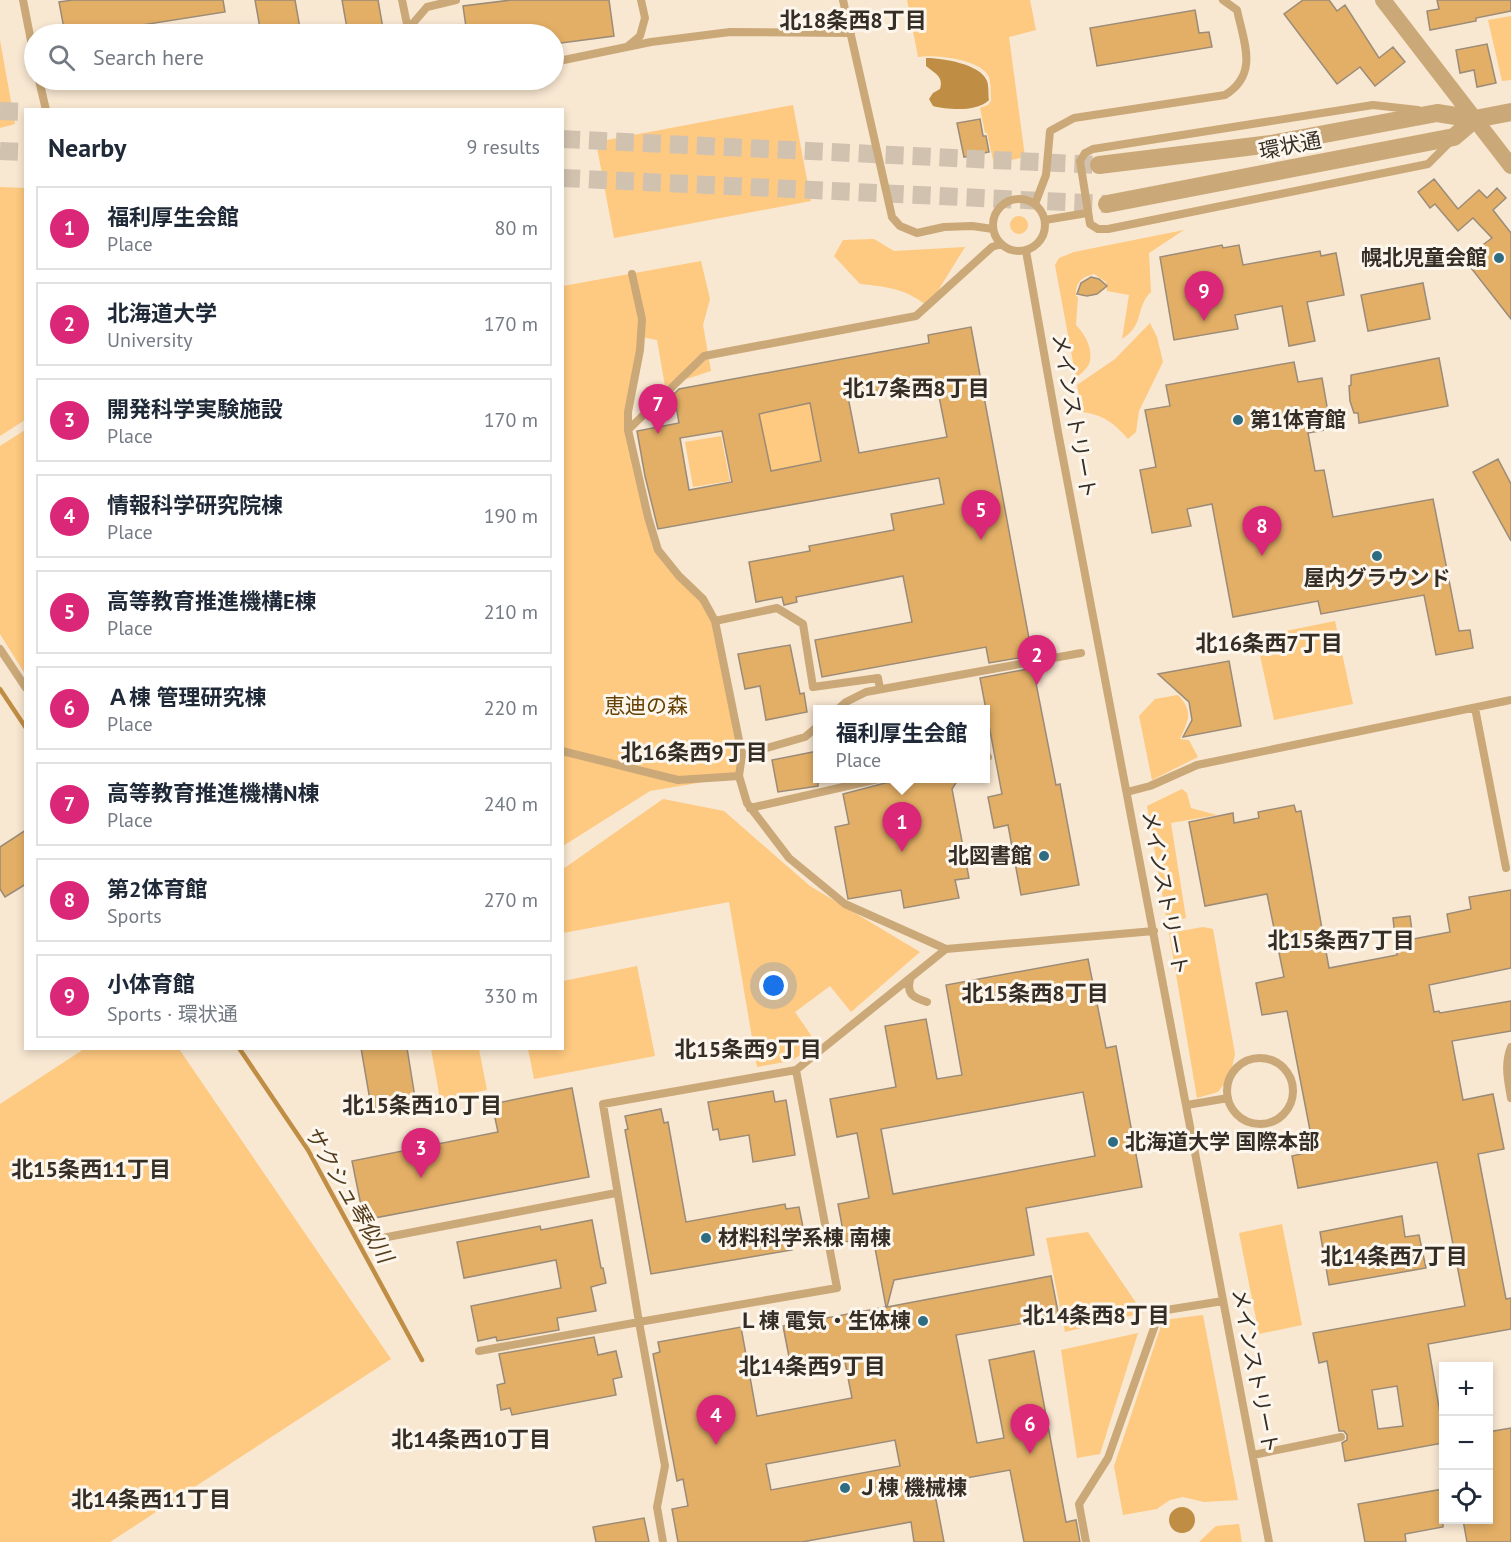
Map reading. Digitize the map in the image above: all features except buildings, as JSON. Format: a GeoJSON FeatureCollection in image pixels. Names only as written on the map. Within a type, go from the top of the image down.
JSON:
{"type":"FeatureCollection","features":[{"type":"Feature","properties":{"kind":"street"},"geometry":{"type":"LineString","coordinates":[[1383,0],[1511,166]]}},
{"type":"Feature","properties":{"kind":"street","name":"環状通"},"geometry":{"type":"LineString","coordinates":[[1100,165],[1271,144],[1437,113],[1475,119],[1511,112]]}},
{"type":"Feature","properties":{"kind":"street","name":"環状通"},"geometry":{"type":"LineString","coordinates":[[1107,204],[1454,137],[1475,119]]}},
{"type":"Feature","properties":{"kind":"lane"},"geometry":{"type":"LineString","coordinates":[[23,0],[28,24]]}},
{"type":"Feature","properties":{"kind":"lane"},"geometry":{"type":"LineString","coordinates":[[402,0],[406,24]]}},
{"type":"Feature","properties":{"kind":"lane"},"geometry":{"type":"LineString","coordinates":[[414,24],[427,7],[456,0]]}},
{"type":"Feature","properties":{"kind":"lane"},"geometry":{"type":"LineString","coordinates":[[628,46],[640,36],[645,18],[641,0]]}},
{"type":"Feature","properties":{"kind":"lane"},"geometry":{"type":"LineString","coordinates":[[843,0],[892,217],[900,226],[917,233],[944,227],[972,226],[993,229]]}},
{"type":"Feature","properties":{"kind":"lane"},"geometry":{"type":"LineString","coordinates":[[1035,204],[1046,175],[1050,131],[1060,124],[1074,118],[1225,95],[1241,82],[1246,72],[1246,49],[1237,10],[1223,0]]}},
{"type":"Feature","properties":{"kind":"lane"},"geometry":{"type":"LineString","coordinates":[[564,60],[628,46],[730,32],[851,33]]}},
{"type":"Feature","properties":{"kind":"lane"},"geometry":{"type":"LineString","coordinates":[[41,90],[46,108]]}},
{"type":"Feature","properties":{"kind":"lane"},"geometry":{"type":"LineString","coordinates":[[1437,113],[1373,105],[1093,149],[1085,153],[1080,161],[1090,224],[1098,229],[1108,229],[1428,164],[1454,137]]}},
{"type":"Feature","properties":{"kind":"lane"},"geometry":{"type":"LineString","coordinates":[[1019,198],[1035,204],[1041,209],[1045,220],[1045,231],[1039,243],[1026,251],[1017,252],[1001,244],[993,229],[996,212],[1002,205],[1019,198]]}},
{"type":"Feature","properties":{"kind":"lane"},"geometry":{"type":"LineString","coordinates":[[1045,220],[1087,213]]}},
{"type":"Feature","properties":{"kind":"lane"},"geometry":{"type":"LineString","coordinates":[[628,430],[704,356],[916,316],[992,247],[1001,244]]}},
{"type":"Feature","properties":{"kind":"lane","name":"メインストリート"},"geometry":{"type":"LineString","coordinates":[[1026,251],[1058,432],[1269,1542]]}},
{"type":"Feature","properties":{"kind":"lane"},"geometry":{"type":"LineString","coordinates":[[632,274],[642,319],[640,350],[628,412],[628,430],[648,517],[658,550],[679,576],[703,599],[715,621],[742,755],[739,776],[747,803],[789,858],[845,904],[946,949],[1154,931]]}},
{"type":"Feature","properties":{"kind":"lane"},"geometry":{"type":"LineString","coordinates":[[715,621],[777,608],[803,624],[813,687],[878,678],[880,689]]}},
{"type":"Feature","properties":{"kind":"lane"},"geometry":{"type":"LineString","coordinates":[[0,649],[24,685]]}},
{"type":"Feature","properties":{"kind":"lane"},"geometry":{"type":"LineString","coordinates":[[844,705],[856,697],[880,689],[1081,653]]}},
{"type":"Feature","properties":{"kind":"lane"},"geometry":{"type":"LineString","coordinates":[[1128,792],[1150,786],[1197,765],[1511,700]]}},
{"type":"Feature","properties":{"kind":"lane"},"geometry":{"type":"LineString","coordinates":[[1475,708],[1506,868]]}},
{"type":"Feature","properties":{"kind":"lane"},"geometry":{"type":"LineString","coordinates":[[742,755],[805,737],[813,730]]}},
{"type":"Feature","properties":{"kind":"lane"},"geometry":{"type":"LineString","coordinates":[[564,752],[678,780],[739,776]]}},
{"type":"Feature","properties":{"kind":"lane"},"geometry":{"type":"LineString","coordinates":[[750,808],[861,783]]}},
{"type":"Feature","properties":{"kind":"lane"},"geometry":{"type":"LineString","coordinates":[[663,1542],[657,1507],[665,1466],[616,1193],[603,1104],[796,1070],[946,949]]}},
{"type":"Feature","properties":{"kind":"lane"},"geometry":{"type":"LineString","coordinates":[[911,979],[908,987],[911,995],[927,1002]]}},
{"type":"Feature","properties":{"kind":"lane"},"geometry":{"type":"LineString","coordinates":[[1511,1047],[1506,1071],[1511,1098]]}},
{"type":"Feature","properties":{"kind":"lane"},"geometry":{"type":"LineString","coordinates":[[1266,1058],[1275,1061],[1282,1066],[1292,1082],[1293,1091],[1287,1109],[1281,1116],[1263,1124],[1245,1120],[1237,1114],[1228,1098],[1229,1080],[1233,1071],[1248,1060],[1266,1058]]}},
{"type":"Feature","properties":{"kind":"lane"},"geometry":{"type":"LineString","coordinates":[[479,1351],[837,1288],[796,1070]]}},
{"type":"Feature","properties":{"kind":"lane"},"geometry":{"type":"LineString","coordinates":[[1187,1105],[1228,1098]]}},
{"type":"Feature","properties":{"kind":"lane"},"geometry":{"type":"LineString","coordinates":[[377,1239],[616,1193]]}},
{"type":"Feature","properties":{"kind":"lane"},"geometry":{"type":"LineString","coordinates":[[1086,1542],[1079,1504],[1108,1458],[1160,1311],[1223,1301]]}},
{"type":"Feature","properties":{"kind":"lane"},"geometry":{"type":"LineString","coordinates":[[1253,1455],[1341,1437]]}},
{"type":"Feature","properties":{"kind":"green space"},"geometry":{"type":"Polygon","coordinates":[[[907,0],[1030,0],[1036,30],[1009,37],[1025,157],[994,164],[980,108],[991,101],[989,77],[985,71],[968,62],[946,57],[918,57],[907,0]]]}},
{"type":"Feature","properties":{"kind":"green space"},"geometry":{"type":"Polygon","coordinates":[[[1511,16],[1511,80],[1502,81],[1488,20],[1511,16]]]}},
{"type":"Feature","properties":{"kind":"green space"},"geometry":{"type":"Polygon","coordinates":[[[0,40],[15,124],[0,128],[0,40]]]}},
{"type":"Feature","properties":{"kind":"green space"},"geometry":{"type":"Polygon","coordinates":[[[793,105],[811,201],[614,238],[596,142],[793,105]]]}},
{"type":"Feature","properties":{"kind":"green space"},"geometry":{"type":"Polygon","coordinates":[[[0,187],[24,188],[24,421],[0,436],[0,187]]]}},
{"type":"Feature","properties":{"kind":"green space"},"geometry":{"type":"Polygon","coordinates":[[[1015,216],[1023,216],[1028,221],[1026,232],[1015,234],[1010,229],[1010,221],[1015,216]]]}},
{"type":"Feature","properties":{"kind":"green space"},"geometry":{"type":"Polygon","coordinates":[[[1184,230],[1149,253],[1151,292],[1143,304],[1134,328],[1122,339],[1129,295],[1107,291],[1106,282],[1094,274],[1080,281],[1076,291],[1078,297],[1076,325],[1088,343],[1090,359],[1087,368],[1076,378],[1055,265],[1059,258],[1074,252],[1184,230]]]}},
{"type":"Feature","properties":{"kind":"green space"},"geometry":{"type":"Polygon","coordinates":[[[874,239],[894,251],[965,247],[930,308],[897,290],[860,284],[834,256],[843,240],[874,239]]]}},
{"type":"Feature","properties":{"kind":"green space","name":"恵迪の森"},"geometry":{"type":"Polygon","coordinates":[[[701,261],[710,299],[703,325],[711,371],[665,386],[657,340],[641,337],[628,412],[658,550],[703,599],[715,621],[742,755],[739,776],[650,791],[564,845],[564,286],[701,261]]]}},
{"type":"Feature","properties":{"kind":"green space"},"geometry":{"type":"Polygon","coordinates":[[[1150,323],[1157,337],[1163,362],[1139,411],[1136,432],[1128,439],[1108,421],[1082,412],[1077,385],[1115,359],[1150,323]]]}},
{"type":"Feature","properties":{"kind":"green space"},"geometry":{"type":"Polygon","coordinates":[[[810,403],[821,461],[771,471],[759,414],[810,403]]]}},
{"type":"Feature","properties":{"kind":"green space"},"geometry":{"type":"Polygon","coordinates":[[[24,431],[24,672],[0,634],[0,446],[24,431]]]}},
{"type":"Feature","properties":{"kind":"green space"},"geometry":{"type":"Polygon","coordinates":[[[721,436],[730,481],[693,487],[685,442],[721,436]]]}},
{"type":"Feature","properties":{"kind":"green space"},"geometry":{"type":"Polygon","coordinates":[[[1335,621],[1353,704],[1274,720],[1256,637],[1335,621]]]}},
{"type":"Feature","properties":{"kind":"green space"},"geometry":{"type":"Polygon","coordinates":[[[1178,695],[1188,711],[1180,739],[1189,740],[1198,757],[1152,780],[1139,716],[1155,699],[1178,695]]]}},
{"type":"Feature","properties":{"kind":"green space"},"geometry":{"type":"Polygon","coordinates":[[[1182,789],[1187,793],[1191,808],[1217,815],[1171,823],[1186,918],[1167,922],[1147,806],[1182,789]]]}},
{"type":"Feature","properties":{"kind":"green space"},"geometry":{"type":"Polygon","coordinates":[[[663,799],[724,811],[810,886],[920,952],[851,1012],[830,986],[795,1012],[817,1044],[791,1061],[757,1067],[729,902],[564,933],[564,868],[663,799]]]}},
{"type":"Feature","properties":{"kind":"green space"},"geometry":{"type":"Polygon","coordinates":[[[1203,927],[1213,929],[1235,1054],[1230,1076],[1218,1092],[1197,1098],[1169,933],[1203,927]]]}},
{"type":"Feature","properties":{"kind":"green space"},"geometry":{"type":"Polygon","coordinates":[[[637,966],[655,1056],[534,1079],[528,1050],[564,1050],[564,981],[637,966]]]}},
{"type":"Feature","properties":{"kind":"green space"},"geometry":{"type":"Polygon","coordinates":[[[82,1050],[180,1050],[391,1359],[110,1542],[0,1542],[0,1104],[82,1050]]]}},
{"type":"Feature","properties":{"kind":"green space"},"geometry":{"type":"Polygon","coordinates":[[[431,1050],[479,1050],[487,1090],[440,1099],[431,1050]]]}},
{"type":"Feature","properties":{"kind":"green space"},"geometry":{"type":"Polygon","coordinates":[[[1282,1224],[1302,1325],[1259,1334],[1239,1233],[1282,1224]]]}},
{"type":"Feature","properties":{"kind":"green space"},"geometry":{"type":"Polygon","coordinates":[[[1088,1232],[1143,1313],[1065,1332],[1046,1238],[1088,1232]]]}},
{"type":"Feature","properties":{"kind":"green space"},"geometry":{"type":"Polygon","coordinates":[[[1203,1315],[1238,1500],[1204,1502],[1183,1497],[1170,1500],[1157,1509],[1123,1515],[1114,1466],[1163,1320],[1203,1315]]]}},
{"type":"Feature","properties":{"kind":"green space"},"geometry":{"type":"Polygon","coordinates":[[[1138,1333],[1100,1454],[1077,1458],[1061,1350],[1138,1333]]]}},
{"type":"Feature","properties":{"kind":"green space"},"geometry":{"type":"Polygon","coordinates":[[[1239,1524],[1242,1542],[1199,1542],[1216,1526],[1239,1524]]]}},
{"type":"Feature","properties":{"kind":"shaded area"},"geometry":{"type":"Polygon","coordinates":[[[926,58],[951,61],[977,70],[987,81],[989,100],[978,107],[970,108],[954,109],[933,106],[929,99],[940,89],[941,81],[926,66],[926,58]]]}},
{"type":"Feature","properties":{"kind":"shaded area"},"geometry":{"type":"Polygon","coordinates":[[[1182,1507],[1191,1511],[1195,1520],[1191,1529],[1182,1533],[1173,1529],[1169,1520],[1173,1511],[1182,1507]]]}},
{"type":"Feature","properties":{"kind":"waterway","name":"サクシュ琴似川"},"geometry":{"type":"LineString","coordinates":[[0,689],[24,725]]}},
{"type":"Feature","properties":{"kind":"waterway","name":"サクシュ琴似川"},"geometry":{"type":"LineString","coordinates":[[240,1050],[308,1150],[422,1360]]}},
{"type":"Feature","properties":{"kind":"tunnel"},"geometry":{"type":"LineString","coordinates":[[0,111],[24,112]]}},
{"type":"Feature","properties":{"kind":"tunnel"},"geometry":{"type":"LineString","coordinates":[[564,139],[1099,165]]}},
{"type":"Feature","properties":{"kind":"tunnel"},"geometry":{"type":"LineString","coordinates":[[0,151],[24,152]]}},
{"type":"Feature","properties":{"kind":"tunnel"},"geometry":{"type":"LineString","coordinates":[[564,178],[1107,204]]}},
{"type":"Feature","properties":{"kind":"place","name":"幌北児童会館"},"geometry":{"type":"Point","coordinates":[1499,258]}},
{"type":"Feature","properties":{"kind":"place","name":"小体育館"},"geometry":{"type":"Point","coordinates":[1204,321]}},
{"type":"Feature","properties":{"kind":"place","name":"第1体育館"},"geometry":{"type":"Point","coordinates":[1238,420]}},
{"type":"Feature","properties":{"kind":"place","name":"高等教育推進機構N棟"},"geometry":{"type":"Point","coordinates":[658,434]}},
{"type":"Feature","properties":{"kind":"place","name":"高等教育推進機構E棟"},"geometry":{"type":"Point","coordinates":[981,540]}},
{"type":"Feature","properties":{"kind":"place","name":"第2体育館"},"geometry":{"type":"Point","coordinates":[1262,556]}},
{"type":"Feature","properties":{"kind":"place","name":"屋内グラウンド"},"geometry":{"type":"Point","coordinates":[1377,556]}},
{"type":"Feature","properties":{"kind":"place","name":"北海道大学"},"geometry":{"type":"Point","coordinates":[1037,685]}},
{"type":"Feature","properties":{"kind":"place","name":"福利厚生会館"},"geometry":{"type":"Point","coordinates":[902,852]}},
{"type":"Feature","properties":{"kind":"place","name":"北図書館"},"geometry":{"type":"Point","coordinates":[1044,856]}},
{"type":"Feature","properties":{"kind":"place","name":"北海道大学 国際本部"},"geometry":{"type":"Point","coordinates":[1113,1142]}},
{"type":"Feature","properties":{"kind":"place","name":"開発科学実験施設"},"geometry":{"type":"Point","coordinates":[421,1178]}},
{"type":"Feature","properties":{"kind":"place","name":"材料科学系棟 南棟"},"geometry":{"type":"Point","coordinates":[706,1238]}},
{"type":"Feature","properties":{"kind":"place","name":"Ｌ棟 電気・生体棟"},"geometry":{"type":"Point","coordinates":[923,1321]}},
{"type":"Feature","properties":{"kind":"place","name":"情報科学研究院棟"},"geometry":{"type":"Point","coordinates":[716,1445]}},
{"type":"Feature","properties":{"kind":"place","name":"Ａ棟 管理研究棟"},"geometry":{"type":"Point","coordinates":[1030,1454]}},
{"type":"Feature","properties":{"kind":"place","name":"Ｊ棟 機械棟"},"geometry":{"type":"Point","coordinates":[845,1488]}},
{"type":"Feature","properties":{"kind":"district","name":"北18条西8丁目"},"geometry":{"type":"Point","coordinates":[853,20]}},
{"type":"Feature","properties":{"kind":"district","name":"北17条西8丁目"},"geometry":{"type":"Point","coordinates":[916,388]}},
{"type":"Feature","properties":{"kind":"district","name":"北16条西7丁目"},"geometry":{"type":"Point","coordinates":[1269,643]}},
{"type":"Feature","properties":{"kind":"district","name":"北16条西9丁目"},"geometry":{"type":"Point","coordinates":[694,752]}},
{"type":"Feature","properties":{"kind":"district","name":"北15条西7丁目"},"geometry":{"type":"Point","coordinates":[1341,940]}},
{"type":"Feature","properties":{"kind":"district","name":"北15条西8丁目"},"geometry":{"type":"Point","coordinates":[1035,993]}},
{"type":"Feature","properties":{"kind":"district","name":"北15条西9丁目"},"geometry":{"type":"Point","coordinates":[748,1049]}},
{"type":"Feature","properties":{"kind":"district","name":"北15条西10丁目"},"geometry":{"type":"Point","coordinates":[422,1105]}},
{"type":"Feature","properties":{"kind":"district","name":"北15条西11丁目"},"geometry":{"type":"Point","coordinates":[91,1169]}},
{"type":"Feature","properties":{"kind":"district","name":"北14条西7丁目"},"geometry":{"type":"Point","coordinates":[1394,1256]}},
{"type":"Feature","properties":{"kind":"district","name":"北14条西8丁目"},"geometry":{"type":"Point","coordinates":[1096,1315]}},
{"type":"Feature","properties":{"kind":"district","name":"北14条西9丁目"},"geometry":{"type":"Point","coordinates":[812,1366]}},
{"type":"Feature","properties":{"kind":"district","name":"北14条西10丁目"},"geometry":{"type":"Point","coordinates":[471,1439]}},
{"type":"Feature","properties":{"kind":"district","name":"北14条西11丁目"},"geometry":{"type":"Point","coordinates":[151,1499]}}]}
